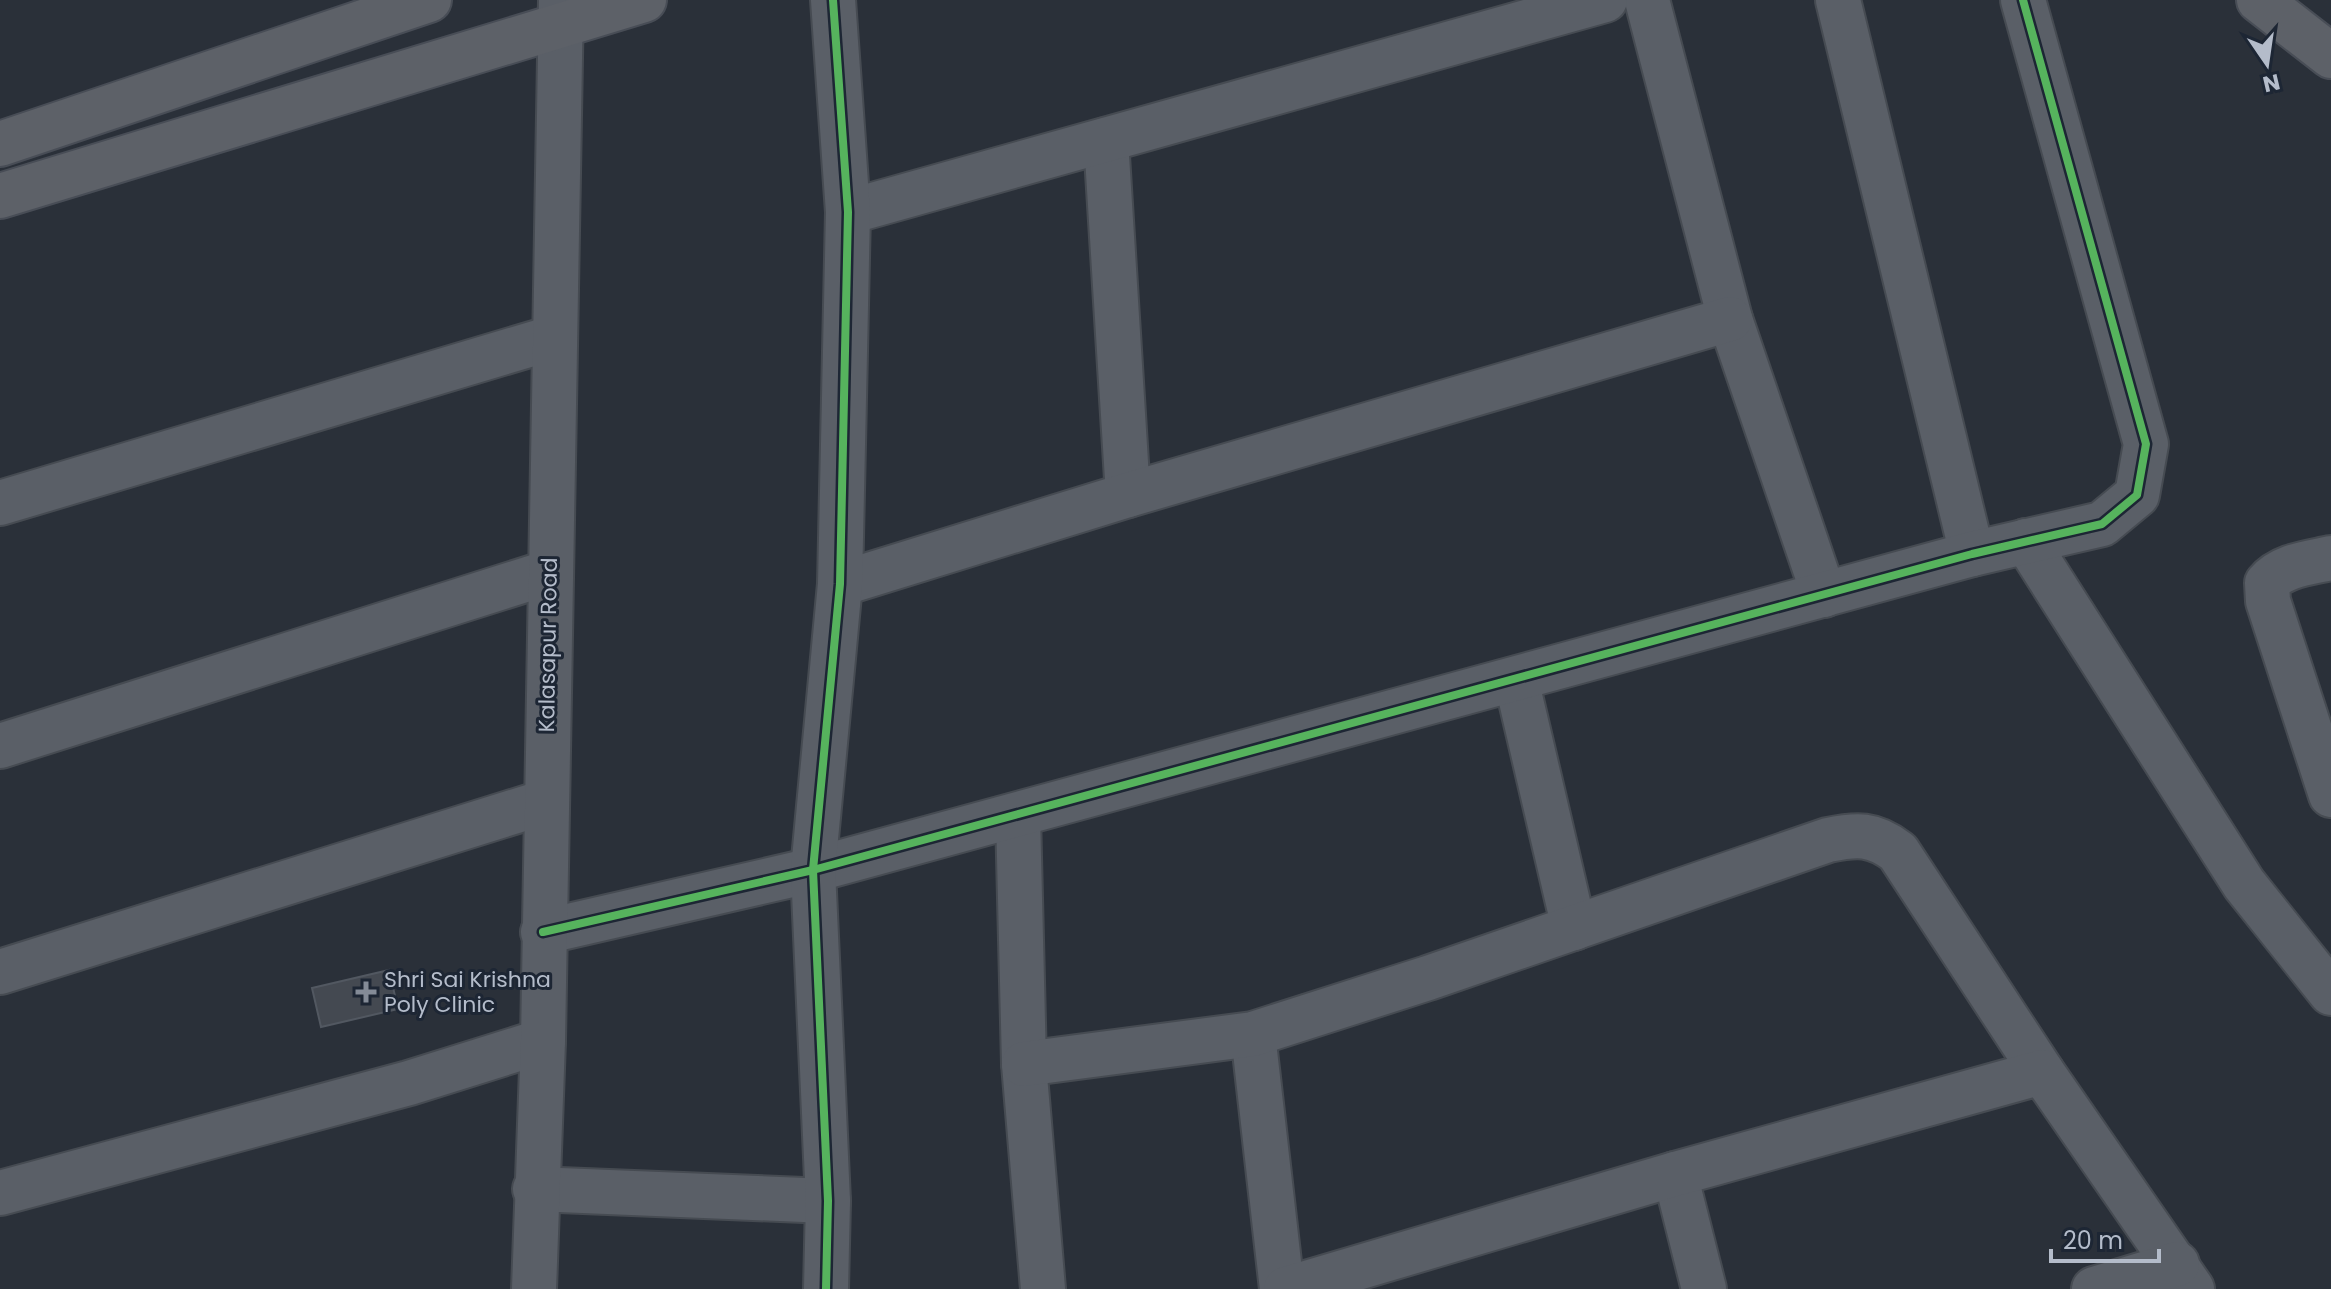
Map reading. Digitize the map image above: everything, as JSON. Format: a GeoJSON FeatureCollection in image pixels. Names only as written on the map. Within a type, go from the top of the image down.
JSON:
{"type":"FeatureCollection","features":[{"type":"Feature","properties":{"kind":"main road"},"geometry":{"type":"LineString","coordinates":[[0,144],[429,0]]}},
{"type":"Feature","properties":{"kind":"main road"},"geometry":{"type":"LineString","coordinates":[[0,196],[559,14],[644,0]]}},
{"type":"Feature","properties":{"kind":"main road"},"geometry":{"type":"LineString","coordinates":[[2259,0],[2331,56]]}},
{"type":"Feature","properties":{"kind":"street"},"geometry":{"type":"LineString","coordinates":[[826,1289],[828,1201],[813,870],[840,584],[848,212],[833,0]]}},
{"type":"Feature","properties":{"kind":"street"},"geometry":{"type":"LineString","coordinates":[[848,212],[1605,0]]}},
{"type":"Feature","properties":{"kind":"street"},"geometry":{"type":"LineString","coordinates":[[1647,0],[1730,319],[1824,595]]}},
{"type":"Feature","properties":{"kind":"street"},"geometry":{"type":"LineString","coordinates":[[1838,0],[1972,554]]}},
{"type":"Feature","properties":{"kind":"street"},"geometry":{"type":"LineString","coordinates":[[543,932],[813,870],[1972,554],[2102,524],[2137,495],[2146,444],[2023,0]]}},
{"type":"Feature","properties":{"kind":"street","name":"Kalasapur Road"},"geometry":{"type":"LineString","coordinates":[[534,1289],[535,1189],[543,1041],[559,14]]}},
{"type":"Feature","properties":{"kind":"street"},"geometry":{"type":"LineString","coordinates":[[1106,140],[1128,495]]}},
{"type":"Feature","properties":{"kind":"street"},"geometry":{"type":"LineString","coordinates":[[840,584],[1128,495],[1730,319]]}},
{"type":"Feature","properties":{"kind":"street"},"geometry":{"type":"LineString","coordinates":[[0,503],[552,338]]}},
{"type":"Feature","properties":{"kind":"street"},"geometry":{"type":"LineString","coordinates":[[2026,541],[2244,884],[2331,993]]}},
{"type":"Feature","properties":{"kind":"street"},"geometry":{"type":"LineString","coordinates":[[2331,558],[2283,570],[2267,583],[2268,601],[2331,795]]}},
{"type":"Feature","properties":{"kind":"street"},"geometry":{"type":"LineString","coordinates":[[0,746],[550,572]]}},
{"type":"Feature","properties":{"kind":"street"},"geometry":{"type":"LineString","coordinates":[[1516,679],[1574,928]]}},
{"type":"Feature","properties":{"kind":"street"},"geometry":{"type":"LineString","coordinates":[[0,972],[545,802]]}},
{"type":"Feature","properties":{"kind":"street"},"geometry":{"type":"LineString","coordinates":[[1018,815],[1024,1064],[1043,1289]]}},
{"type":"Feature","properties":{"kind":"street"},"geometry":{"type":"LineString","coordinates":[[1024,1064],[1253,1034],[1828,840],[1859,834],[1880,839],[1898,852],[2042,1072],[2184,1276],[2094,1289]]}},
{"type":"Feature","properties":{"kind":"street"},"geometry":{"type":"LineString","coordinates":[[1253,1034],[1284,1289],[1675,1174],[2042,1072]]}},
{"type":"Feature","properties":{"kind":"street"},"geometry":{"type":"LineString","coordinates":[[0,1193],[409,1083],[543,1041]]}},
{"type":"Feature","properties":{"kind":"street"},"geometry":{"type":"LineString","coordinates":[[1675,1174],[1704,1289]]}},
{"type":"Feature","properties":{"kind":"street"},"geometry":{"type":"LineString","coordinates":[[535,1189],[828,1201]]}},
{"type":"Feature","properties":{"kind":"building"},"geometry":{"type":"Polygon","coordinates":[[[389,970],[398,1009],[321,1027],[312,988],[389,970]]]}},
{"type":"Feature","properties":{"kind":"cycle path"},"geometry":{"type":"LineString","coordinates":[[826,1289],[828,1201],[813,870],[840,584],[848,212],[833,0]]}},
{"type":"Feature","properties":{"kind":"cycle path"},"geometry":{"type":"LineString","coordinates":[[543,932],[813,870],[1972,554],[2102,524],[2137,495],[2146,444],[2023,0]]}},
{"type":"Feature","properties":{"kind":"place","name":"Shri Sai Krishna Poly Clinic"},"geometry":{"type":"Point","coordinates":[366,992]}}]}
